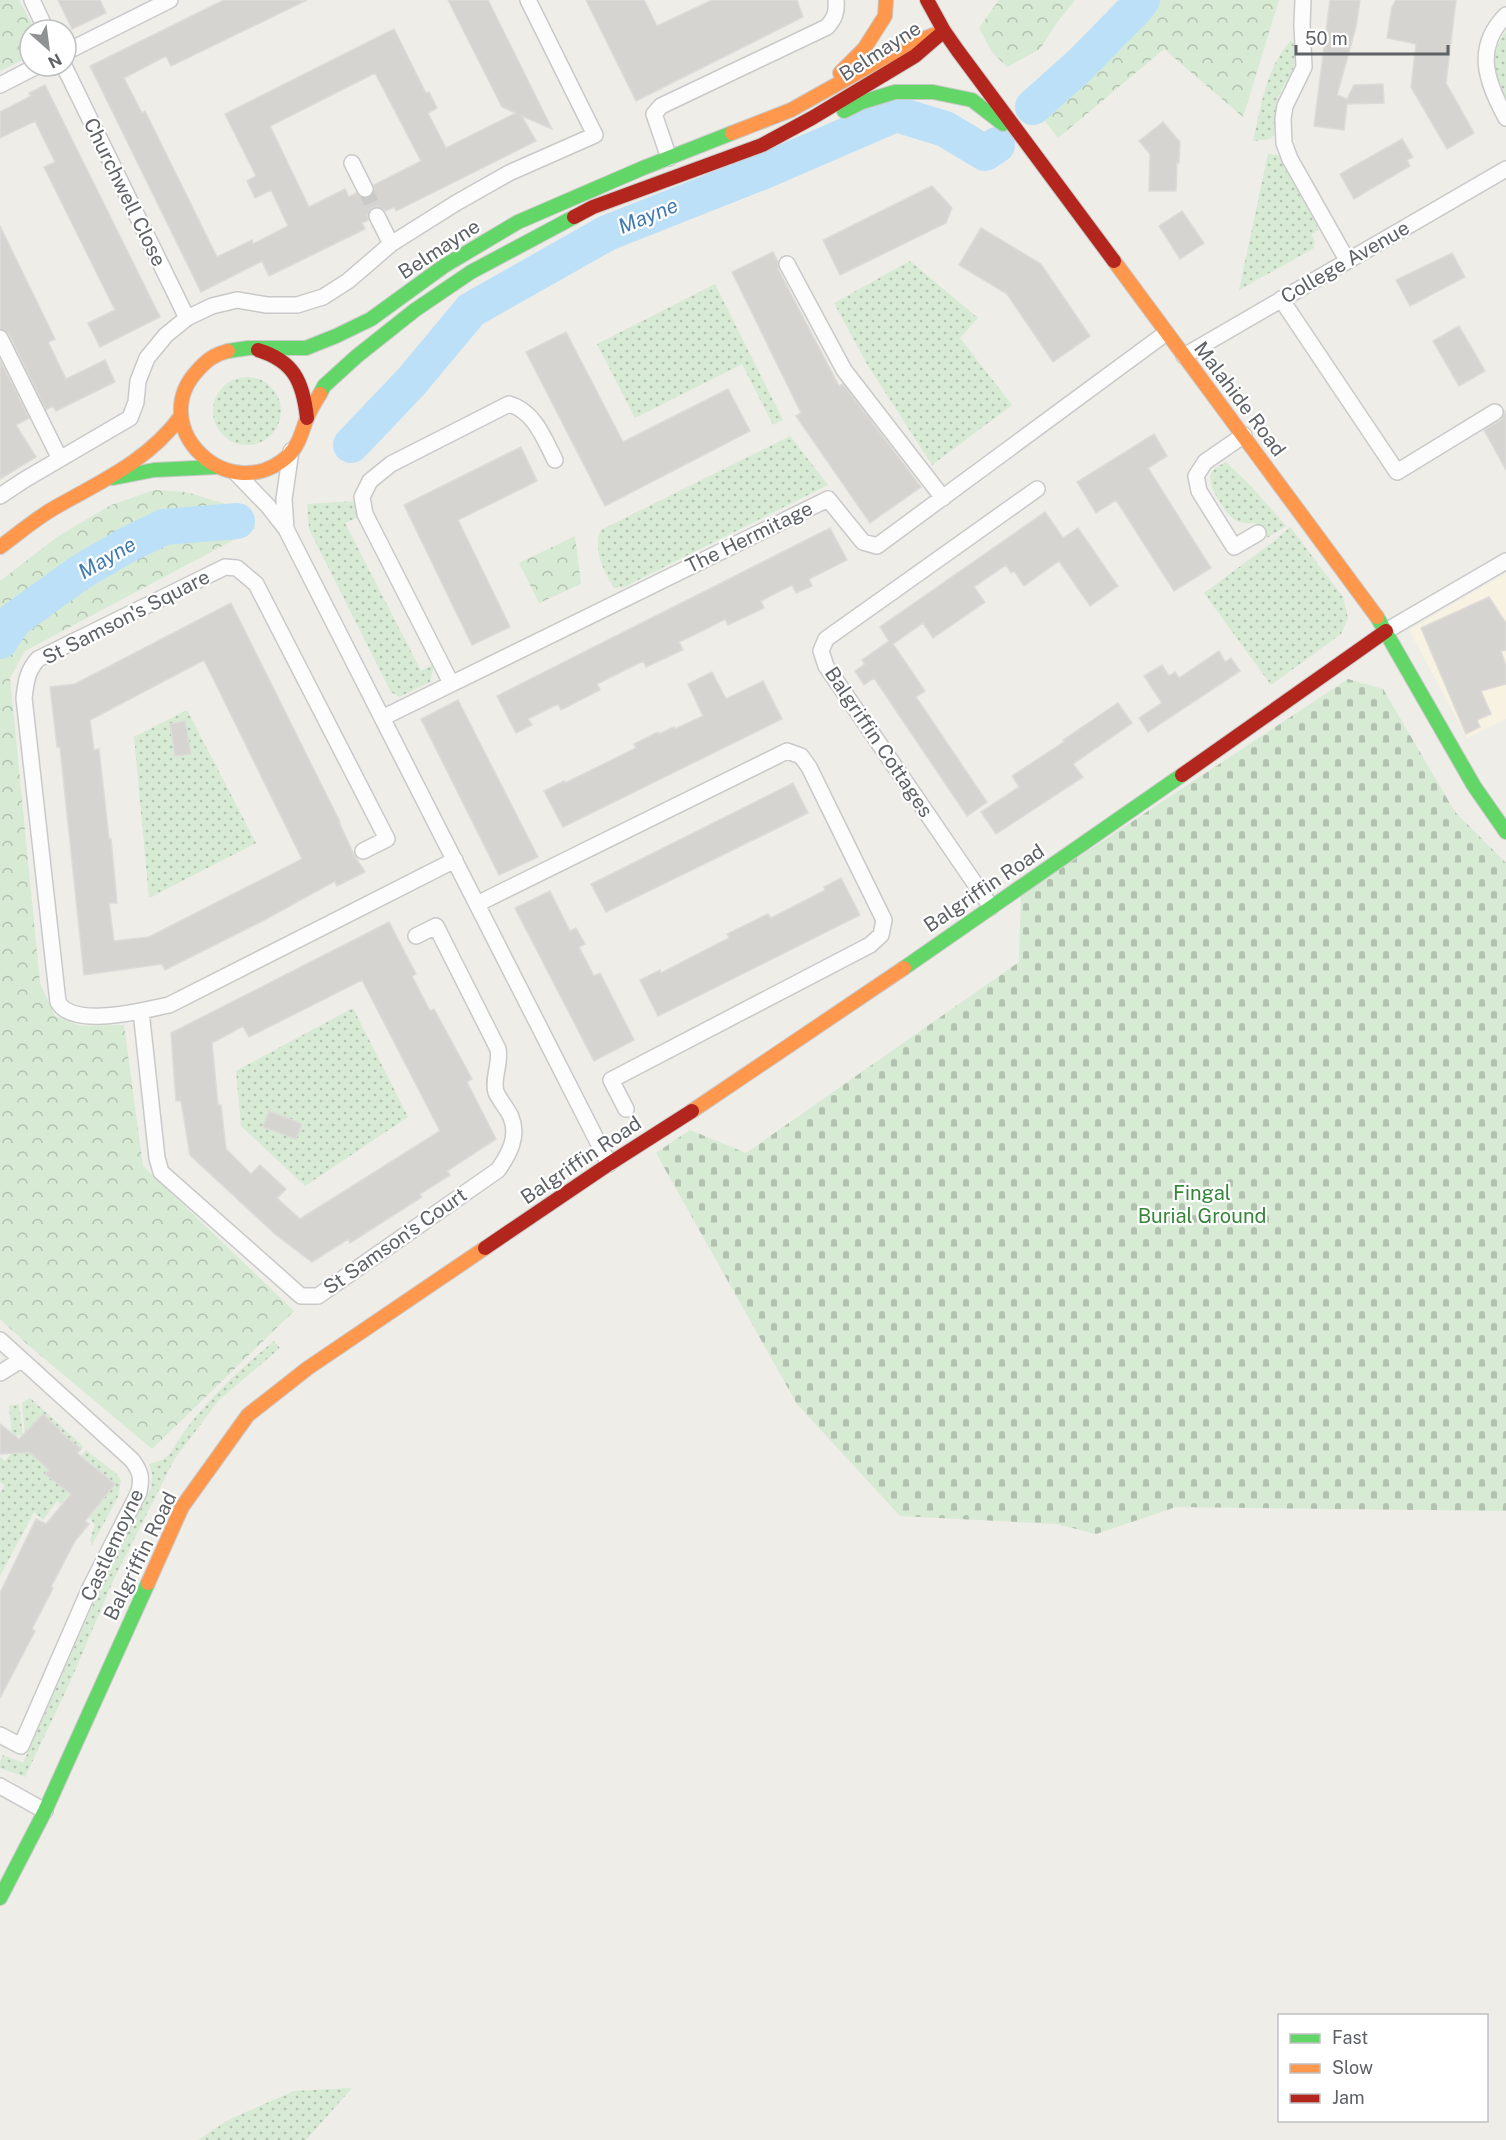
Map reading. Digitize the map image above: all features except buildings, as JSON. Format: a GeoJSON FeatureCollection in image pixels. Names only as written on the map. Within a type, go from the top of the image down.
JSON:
{"type":"FeatureCollection","features":[{"type":"Feature","properties":{"kind":"main road"},"geometry":{"type":"LineString","coordinates":[[791,110],[845,70],[864,49],[885,16],[886,0]]}},
{"type":"Feature","properties":{"kind":"main road","name":"Malahide Road"},"geometry":{"type":"LineString","coordinates":[[927,0],[944,31],[1378,618],[1474,786],[1506,832]]}},
{"type":"Feature","properties":{"kind":"main road","name":"Belmayne"},"geometry":{"type":"LineString","coordinates":[[216,467],[199,454],[187,437],[181,416],[183,394],[192,376],[207,360],[219,353],[234,349],[306,348],[336,336],[371,319],[444,266],[518,222],[669,158],[791,110],[909,44],[944,31]]}},
{"type":"Feature","properties":{"kind":"main road","name":"Belmayne"},"geometry":{"type":"LineString","coordinates":[[109,479],[154,470],[216,467],[236,473],[256,473],[274,466],[291,452],[301,437],[307,418],[324,386],[338,372],[415,310],[471,272],[593,207],[762,145],[812,118],[915,56],[944,31]]}},
{"type":"Feature","properties":{"kind":"main road"},"geometry":{"type":"LineString","coordinates":[[762,145],[862,102],[895,92],[933,92],[972,100],[1025,141]]}},
{"type":"Feature","properties":{"kind":"main road","name":"Belmayne"},"geometry":{"type":"LineString","coordinates":[[248,348],[268,352],[285,363],[298,379],[306,398],[307,418]]}},
{"type":"Feature","properties":{"kind":"main road","name":"Belmayne"},"geometry":{"type":"LineString","coordinates":[[0,547],[54,508],[109,479],[168,434],[181,416]]}},
{"type":"Feature","properties":{"kind":"main road","name":"Balgriffin Road"},"geometry":{"type":"LineString","coordinates":[[0,1898],[45,1811],[182,1507],[248,1415],[308,1368],[609,1164],[697,1108],[851,1004],[1281,707],[1386,631]]}},
{"type":"Feature","properties":{"kind":"street"},"geometry":{"type":"LineString","coordinates":[[32,0],[40,18]]}},
{"type":"Feature","properties":{"kind":"street"},"geometry":{"type":"LineString","coordinates":[[78,46],[170,0]]}},
{"type":"Feature","properties":{"kind":"street"},"geometry":{"type":"LineString","coordinates":[[0,496],[130,418],[136,402],[138,381],[147,357],[166,335],[187,318],[212,306],[237,300],[267,305],[297,305],[323,297],[348,281],[391,244],[509,173],[595,135],[528,0]]}},
{"type":"Feature","properties":{"kind":"street"},"geometry":{"type":"LineString","coordinates":[[669,158],[654,114],[661,106],[827,27],[834,20],[837,11],[836,0]]}},
{"type":"Feature","properties":{"kind":"street"},"geometry":{"type":"LineString","coordinates":[[1304,0],[1302,25],[1304,67],[1285,106],[1284,142],[1290,159],[1347,260]]}},
{"type":"Feature","properties":{"kind":"street"},"geometry":{"type":"LineString","coordinates":[[1506,15],[1491,36],[1486,58],[1487,76],[1494,96],[1506,118]]}},
{"type":"Feature","properties":{"kind":"street"},"geometry":{"type":"LineString","coordinates":[[0,85],[18,76]]}},
{"type":"Feature","properties":{"kind":"street","name":"Churchwell Close"},"geometry":{"type":"LineString","coordinates":[[70,78],[187,318]]}},
{"type":"Feature","properties":{"kind":"street"},"geometry":{"type":"LineString","coordinates":[[352,163],[365,189]]}},
{"type":"Feature","properties":{"kind":"street","name":"College Avenue"},"geometry":{"type":"LineString","coordinates":[[1184,356],[1506,169]]}},
{"type":"Feature","properties":{"kind":"street"},"geometry":{"type":"LineString","coordinates":[[377,216],[391,244]]}},
{"type":"Feature","properties":{"kind":"street"},"geometry":{"type":"LineString","coordinates":[[787,264],[844,370],[943,498]]}},
{"type":"Feature","properties":{"kind":"street"},"geometry":{"type":"LineString","coordinates":[[1281,299],[1397,471],[1495,412]]}},
{"type":"Feature","properties":{"kind":"street","name":"The Hermitage"},"geometry":{"type":"LineString","coordinates":[[382,718],[828,499],[863,542],[877,546],[1166,333]]}},
{"type":"Feature","properties":{"kind":"street"},"geometry":{"type":"LineString","coordinates":[[0,338],[60,459]]}},
{"type":"Feature","properties":{"kind":"street"},"geometry":{"type":"LineString","coordinates":[[451,683],[365,514],[362,497],[370,481],[391,464],[509,404],[520,407],[533,419],[555,460]]}},
{"type":"Feature","properties":{"kind":"street"},"geometry":{"type":"LineString","coordinates":[[1244,435],[1205,462],[1196,476],[1197,484],[1234,548],[1258,533]]}},
{"type":"Feature","properties":{"kind":"street"},"geometry":{"type":"LineString","coordinates":[[286,529],[284,499],[291,452]]}},
{"type":"Feature","properties":{"kind":"street"},"geometry":{"type":"LineString","coordinates":[[236,473],[268,506],[286,529],[609,1164]]}},
{"type":"Feature","properties":{"kind":"street","name":"Balgriffin Cottages"},"geometry":{"type":"LineString","coordinates":[[991,907],[826,666],[821,651],[826,639],[1036,489]]}},
{"type":"Feature","properties":{"kind":"street"},"geometry":{"type":"LineString","coordinates":[[1386,631],[1506,561]]}},
{"type":"Feature","properties":{"kind":"street","name":"St Samson's Square"},"geometry":{"type":"LineString","coordinates":[[141,1011],[85,1017],[62,1008],[58,1002],[24,698],[30,667],[38,659],[225,567],[237,568],[256,584],[387,839],[363,851]]}},
{"type":"Feature","properties":{"kind":"street"},"geometry":{"type":"LineString","coordinates":[[477,904],[786,751],[801,756],[809,767],[884,920],[881,935],[870,945],[611,1080],[626,1109]]}},
{"type":"Feature","properties":{"kind":"street"},"geometry":{"type":"LineString","coordinates":[[141,1011],[169,1005],[455,860]]}},
{"type":"Feature","properties":{"kind":"street","name":"St Samson's Court"},"geometry":{"type":"LineString","coordinates":[[141,1011],[158,1166],[161,1172],[301,1296],[310,1298],[318,1296],[498,1170],[513,1146],[514,1128],[511,1117],[495,1090],[500,1056],[498,1049],[436,926],[416,936]]}},
{"type":"Feature","properties":{"kind":"street","name":"Castlemoyne"},"geometry":{"type":"LineString","coordinates":[[0,1340],[132,1460],[139,1469],[142,1479],[139,1492],[90,1588],[21,1746],[0,1735]]}},
{"type":"Feature","properties":{"kind":"street"},"geometry":{"type":"LineString","coordinates":[[0,1373],[21,1360]]}},
{"type":"Feature","properties":{"kind":"street"},"geometry":{"type":"LineString","coordinates":[[0,1786],[45,1811]]}},
{"type":"Feature","properties":{"kind":"shaded area"},"geometry":{"type":"Polygon","coordinates":[[[1506,573],[1506,719],[1467,738],[1409,630],[1506,573]]]}},
{"type":"Feature","properties":{"kind":"green space"},"geometry":{"type":"Polygon","coordinates":[[[0,0],[19,0],[29,18],[18,18],[18,62],[0,71],[0,0]]]}},
{"type":"Feature","properties":{"kind":"green space"},"geometry":{"type":"Polygon","coordinates":[[[999,0],[1075,0],[1040,49],[1007,67],[992,52],[979,28],[999,0]]]}},
{"type":"Feature","properties":{"kind":"green space"},"geometry":{"type":"Polygon","coordinates":[[[1119,0],[1279,0],[1243,117],[1164,49],[1058,138],[1028,99],[1031,93],[1104,24],[1119,0]]]}},
{"type":"Feature","properties":{"kind":"green space"},"geometry":{"type":"Polygon","coordinates":[[[1506,31],[1506,102],[1497,84],[1494,66],[1497,49],[1506,31]]]}},
{"type":"Feature","properties":{"kind":"green space"},"geometry":{"type":"Polygon","coordinates":[[[1290,41],[1293,41],[1295,50],[1294,66],[1277,102],[1274,135],[1268,139],[1253,141],[1270,76],[1290,41]]]}},
{"type":"Feature","properties":{"kind":"green space"},"geometry":{"type":"Polygon","coordinates":[[[1268,154],[1278,155],[1319,230],[1312,234],[1314,248],[1239,290],[1268,154]]]}},
{"type":"Feature","properties":{"kind":"green space"},"geometry":{"type":"Polygon","coordinates":[[[910,261],[978,318],[960,338],[1012,405],[932,465],[867,364],[834,303],[910,261]]]}},
{"type":"Feature","properties":{"kind":"green space"},"geometry":{"type":"Polygon","coordinates":[[[715,284],[783,420],[773,425],[742,364],[635,418],[597,344],[715,284]]]}},
{"type":"Feature","properties":{"kind":"green space"},"geometry":{"type":"Polygon","coordinates":[[[247,377],[260,380],[271,387],[278,398],[281,411],[278,424],[271,435],[260,442],[247,445],[234,442],[223,435],[216,424],[213,411],[216,398],[223,387],[234,380],[247,377]]]}},
{"type":"Feature","properties":{"kind":"green space"},"geometry":{"type":"Polygon","coordinates":[[[790,436],[828,485],[624,587],[614,588],[603,568],[599,552],[601,530],[790,436]]]}},
{"type":"Feature","properties":{"kind":"green space"},"geometry":{"type":"Polygon","coordinates":[[[1226,462],[1252,487],[1286,526],[1267,538],[1256,523],[1239,522],[1228,513],[1218,500],[1210,479],[1213,470],[1226,462]]]}},
{"type":"Feature","properties":{"kind":"green space"},"geometry":{"type":"Polygon","coordinates":[[[154,490],[186,492],[239,508],[256,528],[25,651],[10,678],[40,983],[55,1016],[80,1026],[124,1025],[143,1166],[294,1311],[152,1449],[0,1319],[0,581],[57,537],[111,505],[154,490]]]}},
{"type":"Feature","properties":{"kind":"green space"},"geometry":{"type":"Polygon","coordinates":[[[357,501],[359,517],[345,523],[421,671],[434,664],[430,682],[399,697],[391,692],[309,529],[307,504],[357,501]]]}},
{"type":"Feature","properties":{"kind":"green space"},"geometry":{"type":"Polygon","coordinates":[[[1290,527],[1343,597],[1348,618],[1341,634],[1271,685],[1204,593],[1290,527]]]}},
{"type":"Feature","properties":{"kind":"green space"},"geometry":{"type":"Polygon","coordinates":[[[575,536],[581,584],[539,603],[519,563],[575,536]]]}},
{"type":"Feature","properties":{"kind":"green space","name":"Fingal Burial Ground"},"geometry":{"type":"Polygon","coordinates":[[[1348,679],[1383,689],[1455,812],[1506,863],[1506,1511],[1176,1507],[1096,1534],[1057,1524],[900,1516],[797,1404],[656,1153],[690,1130],[746,1153],[1019,962],[1021,895],[1348,679]]]}},
{"type":"Feature","properties":{"kind":"green space"},"geometry":{"type":"Polygon","coordinates":[[[187,710],[256,843],[149,898],[134,737],[187,710]]]}},
{"type":"Feature","properties":{"kind":"green space"},"geometry":{"type":"Polygon","coordinates":[[[353,1008],[408,1117],[305,1186],[241,1126],[236,1071],[353,1008]]]}},
{"type":"Feature","properties":{"kind":"green space"},"geometry":{"type":"Polygon","coordinates":[[[274,1341],[280,1348],[218,1401],[174,1460],[113,1581],[71,1680],[25,1777],[0,1768],[3,1755],[23,1763],[107,1573],[151,1488],[152,1474],[149,1464],[169,1455],[203,1408],[274,1341]]]}},
{"type":"Feature","properties":{"kind":"green space"},"geometry":{"type":"Polygon","coordinates":[[[30,1398],[83,1446],[81,1449],[72,1442],[46,1474],[72,1494],[68,1495],[61,1504],[57,1501],[43,1520],[34,1512],[0,1576],[0,1493],[5,1486],[0,1482],[0,1457],[5,1461],[11,1454],[29,1452],[36,1458],[61,1431],[43,1414],[25,1434],[22,1403],[30,1398]]]}},
{"type":"Feature","properties":{"kind":"green space"},"geometry":{"type":"Polygon","coordinates":[[[19,1404],[23,1435],[12,1436],[9,1406],[19,1404]]]}},
{"type":"Feature","properties":{"kind":"green space"},"geometry":{"type":"Polygon","coordinates":[[[86,1450],[117,1474],[121,1480],[118,1497],[92,1545],[90,1540],[95,1525],[89,1517],[115,1484],[81,1456],[86,1450]]]}},
{"type":"Feature","properties":{"kind":"green space"},"geometry":{"type":"Polygon","coordinates":[[[352,2088],[306,2140],[198,2140],[230,2119],[294,2091],[352,2088]]]}},
{"type":"Feature","properties":{"kind":"waterway","name":"Mayne"},"geometry":{"type":"LineString","coordinates":[[1033,107],[1080,65],[1142,0]]}},
{"type":"Feature","properties":{"kind":"waterway","name":"Mayne"},"geometry":{"type":"LineString","coordinates":[[351,445],[411,382],[471,310],[607,233],[764,171],[896,114],[945,129],[985,153],[997,145]]}},
{"type":"Feature","properties":{"kind":"waterway","name":"Mayne"},"geometry":{"type":"LineString","coordinates":[[0,641],[14,620],[79,573],[125,546],[164,527],[237,521]]}},
{"type":"Feature","properties":{"kind":"tunnel"},"geometry":{"type":"LineString","coordinates":[[365,189],[377,216]]}},
{"type":"Feature","properties":{"kind":"traffic: fast"},"geometry":{"type":"LineString","coordinates":[[844,111],[862,102],[895,92],[933,92],[972,100],[1003,124]]}},
{"type":"Feature","properties":{"kind":"traffic: fast"},"geometry":{"type":"LineString","coordinates":[[228,351],[248,348],[306,348],[336,336],[371,319],[444,266],[518,222],[643,168],[732,133]]}},
{"type":"Feature","properties":{"kind":"traffic: fast"},"geometry":{"type":"LineString","coordinates":[[320,394],[324,386],[357,356],[415,310],[471,272],[574,217]]}},
{"type":"Feature","properties":{"kind":"traffic: fast"},"geometry":{"type":"LineString","coordinates":[[113,478],[154,470],[216,467]]}},
{"type":"Feature","properties":{"kind":"traffic: fast"},"geometry":{"type":"LineString","coordinates":[[1377,617],[1474,786],[1506,832]]}},
{"type":"Feature","properties":{"kind":"traffic: fast"},"geometry":{"type":"LineString","coordinates":[[904,968],[1182,775]]}},
{"type":"Feature","properties":{"kind":"traffic: fast"},"geometry":{"type":"LineString","coordinates":[[0,1898],[45,1811],[148,1583]]}},
{"type":"Feature","properties":{"kind":"traffic: slow"},"geometry":{"type":"LineString","coordinates":[[840,73],[864,49],[885,16],[886,0]]}},
{"type":"Feature","properties":{"kind":"traffic: slow"},"geometry":{"type":"LineString","coordinates":[[732,133],[791,110],[909,44],[944,31]]}},
{"type":"Feature","properties":{"kind":"traffic: slow"},"geometry":{"type":"LineString","coordinates":[[1114,261],[1377,617]]}},
{"type":"Feature","properties":{"kind":"traffic: slow"},"geometry":{"type":"LineString","coordinates":[[228,351],[212,358],[198,370],[184,392],[181,415],[188,436],[201,455],[220,467],[242,473],[266,469],[289,455],[298,442],[320,394]]}},
{"type":"Feature","properties":{"kind":"traffic: slow"},"geometry":{"type":"LineString","coordinates":[[0,547],[49,511],[140,457],[181,416]]}},
{"type":"Feature","properties":{"kind":"traffic: slow"},"geometry":{"type":"LineString","coordinates":[[692,1111],[904,968]]}},
{"type":"Feature","properties":{"kind":"traffic: slow"},"geometry":{"type":"LineString","coordinates":[[148,1583],[182,1507],[248,1415],[308,1368],[485,1248]]}},
{"type":"Feature","properties":{"kind":"traffic: jam"},"geometry":{"type":"LineString","coordinates":[[927,0],[958,51],[1114,261]]}},
{"type":"Feature","properties":{"kind":"traffic: jam"},"geometry":{"type":"LineString","coordinates":[[574,217],[593,207],[762,145],[812,118],[915,56],[944,31]]}},
{"type":"Feature","properties":{"kind":"traffic: jam"},"geometry":{"type":"LineString","coordinates":[[258,350],[280,360],[294,375],[303,394],[307,418]]}},
{"type":"Feature","properties":{"kind":"traffic: jam"},"geometry":{"type":"LineString","coordinates":[[1182,775],[1386,631]]}},
{"type":"Feature","properties":{"kind":"traffic: jam"},"geometry":{"type":"LineString","coordinates":[[485,1248],[692,1111]]}}]}
